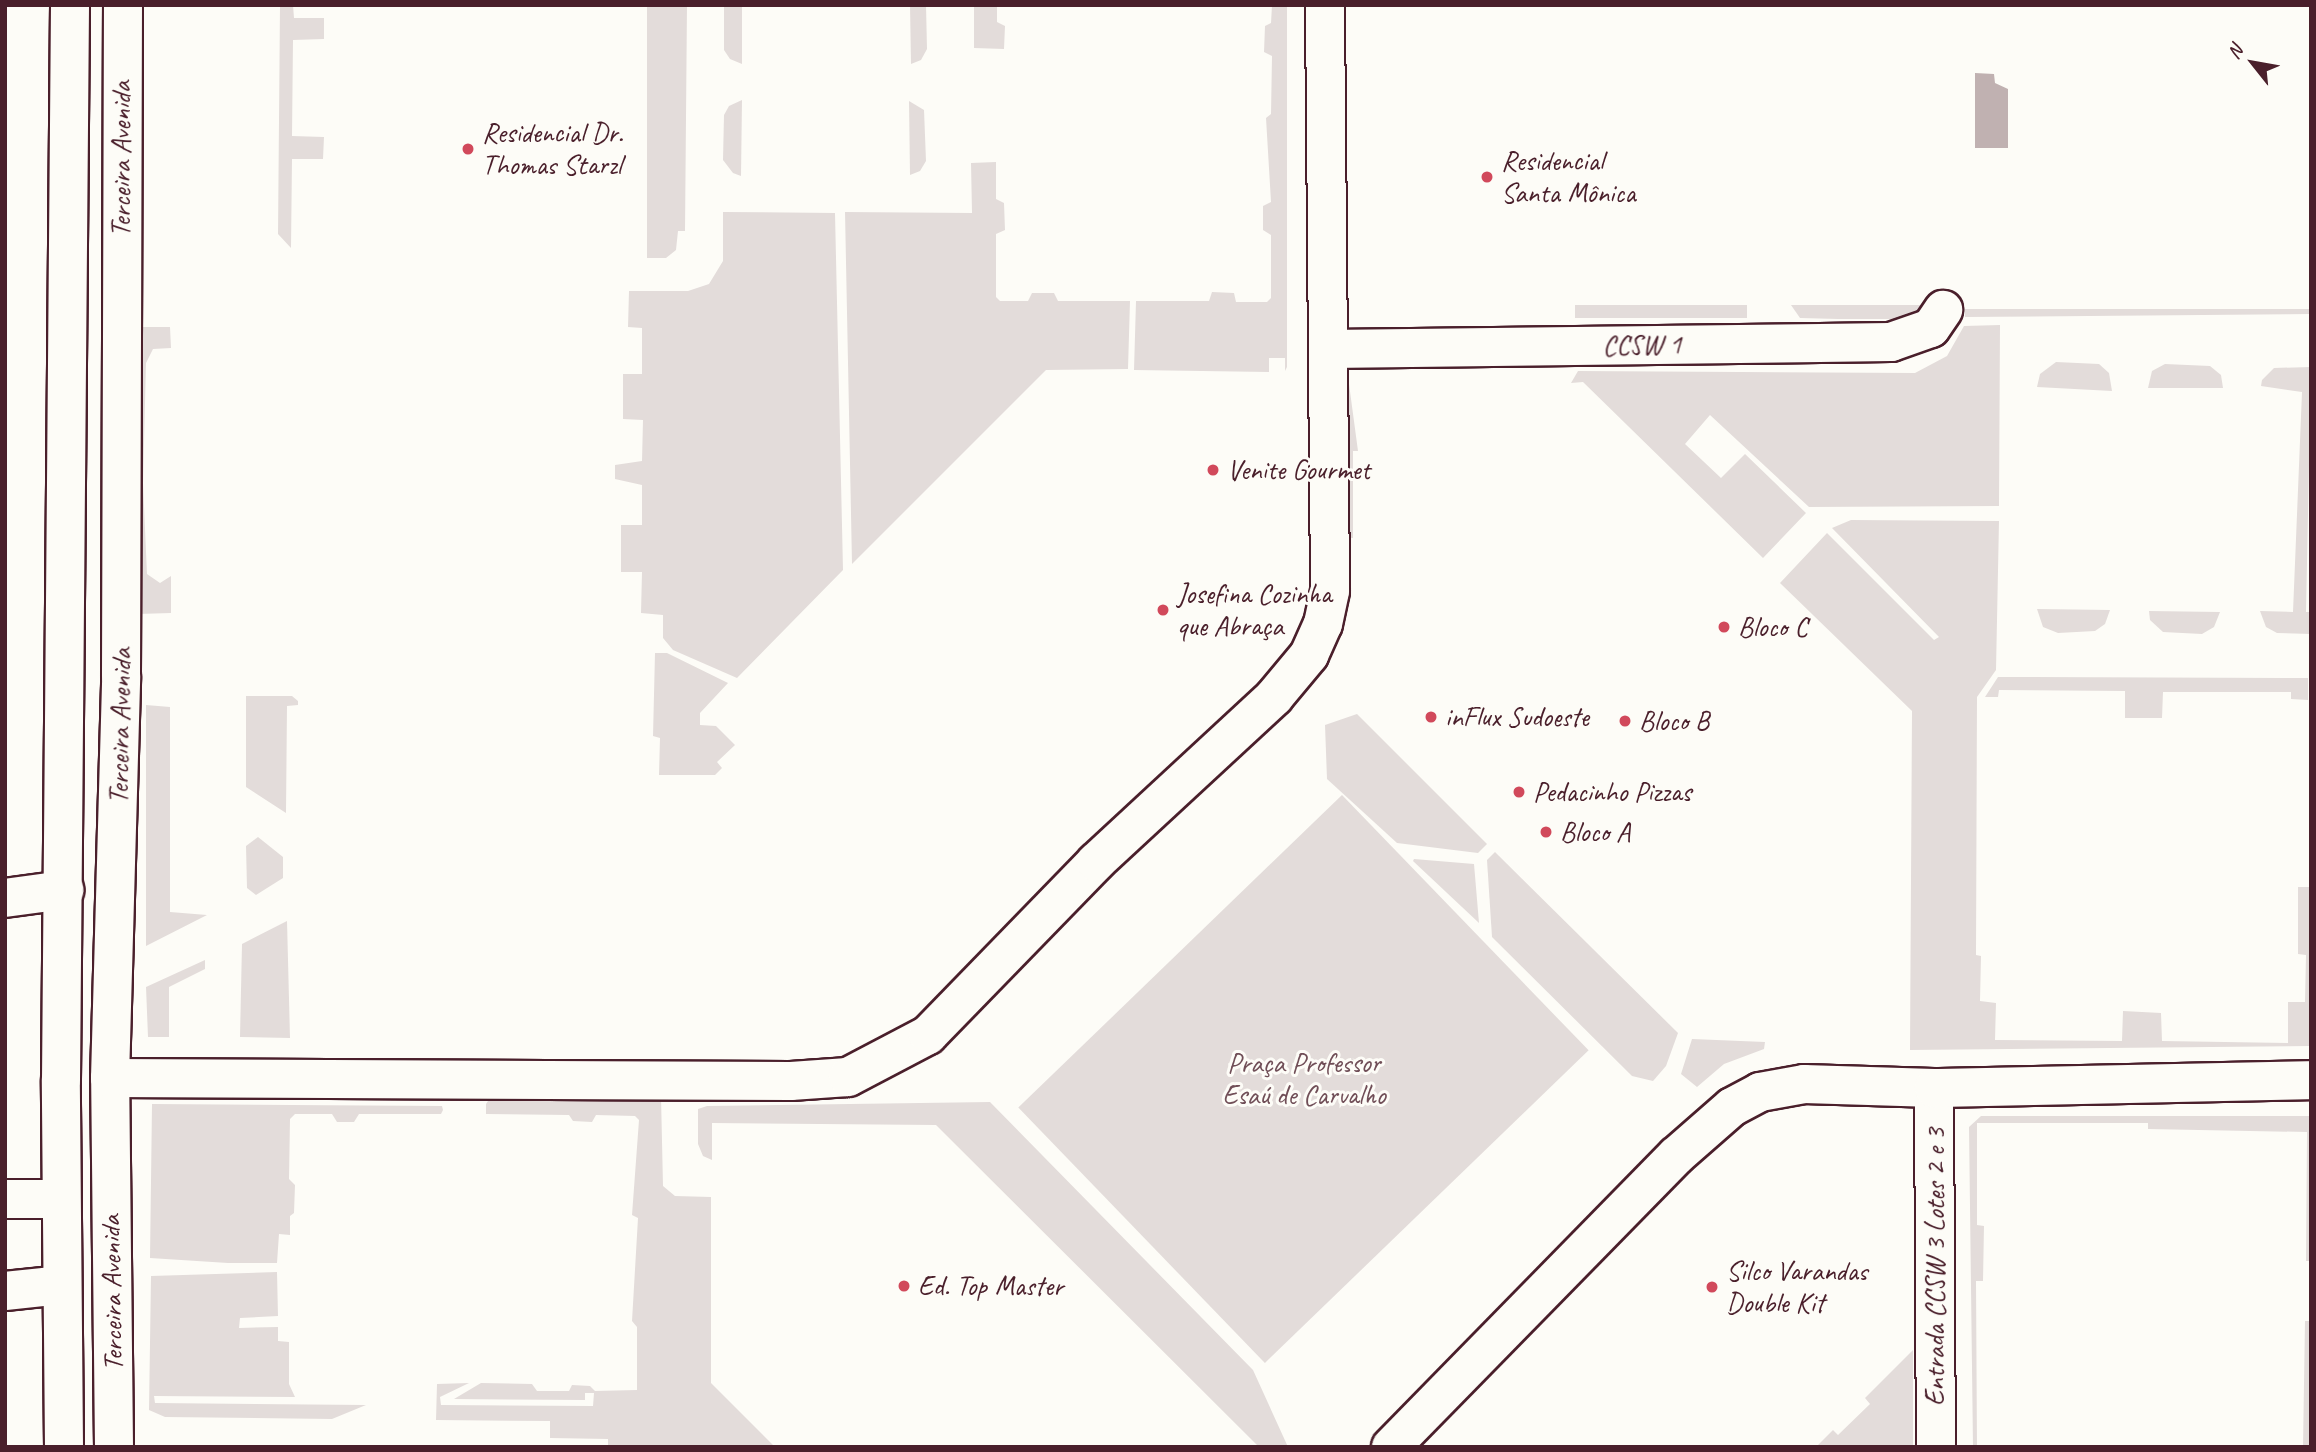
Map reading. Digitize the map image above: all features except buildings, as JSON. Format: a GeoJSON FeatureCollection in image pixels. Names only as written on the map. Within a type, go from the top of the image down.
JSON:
{"type":"FeatureCollection","features":[{"type":"Feature","properties":{"kind":"street","name":"Terceira Avenida"},"geometry":{"type":"LineString","coordinates":[[64,1447],[61,1199],[70,5]]}},
{"type":"Feature","properties":{"kind":"street","name":"Terceira Avenida"},"geometry":{"type":"LineString","coordinates":[[114,1447],[110,1077],[121,649],[123,5]]}},
{"type":"Feature","properties":{"kind":"street"},"geometry":{"type":"LineString","coordinates":[[110,1077],[791,1081],[848,1077],[928,1035],[1096,862],[1274,697],[1309,655],[1330,591],[1325,5]]}},
{"type":"Feature","properties":{"kind":"street","name":"CCSW 1"},"geometry":{"type":"LineString","coordinates":[[1329,349],[1891,342],[1931,328],[1943,310]]}},
{"type":"Feature","properties":{"kind":"street"},"geometry":{"type":"LineString","coordinates":[[5,898],[64,890]]}},
{"type":"Feature","properties":{"kind":"street"},"geometry":{"type":"LineString","coordinates":[[1391,1447],[1676,1156],[1732,1107],[1760,1092],[1804,1084],[1934,1088],[2311,1080]]}},
{"type":"Feature","properties":{"kind":"street","name":"Entrada CCSW 3 Lotes 2 e 3"},"geometry":{"type":"LineString","coordinates":[[1934,1088],[1936,1447]]}},
{"type":"Feature","properties":{"kind":"street"},"geometry":{"type":"LineString","coordinates":[[5,1199],[61,1199]]}},
{"type":"Feature","properties":{"kind":"street"},"geometry":{"type":"LineString","coordinates":[[5,1291],[61,1285]]}},
{"type":"Feature","properties":{"kind":"green space"},"geometry":{"type":"Polygon","coordinates":[[[280,5],[293,5],[294,18],[324,18],[324,39],[293,40],[292,136],[324,137],[323,159],[292,159],[291,248],[278,234],[280,5]]]}},
{"type":"Feature","properties":{"kind":"green space"},"geometry":{"type":"Polygon","coordinates":[[[647,5],[687,5],[685,231],[678,231],[676,250],[666,258],[647,258],[647,5]]]}},
{"type":"Feature","properties":{"kind":"green space"},"geometry":{"type":"Polygon","coordinates":[[[724,5],[742,5],[742,64],[730,59],[724,50],[724,5]]]}},
{"type":"Feature","properties":{"kind":"green space"},"geometry":{"type":"Polygon","coordinates":[[[910,5],[926,5],[927,49],[921,60],[911,64],[910,5]]]}},
{"type":"Feature","properties":{"kind":"green space"},"geometry":{"type":"Polygon","coordinates":[[[974,5],[997,5],[997,22],[1005,26],[1004,49],[974,48],[974,5]]]}},
{"type":"Feature","properties":{"kind":"green space"},"geometry":{"type":"Polygon","coordinates":[[[1272,5],[1287,5],[1287,367],[1285,371],[1285,358],[1269,358],[1269,372],[1134,370],[1136,301],[1209,301],[1212,292],[1234,293],[1236,302],[1267,302],[1271,298],[1271,235],[1263,230],[1263,206],[1271,202],[1266,118],[1271,114],[1272,56],[1264,52],[1265,26],[1271,23],[1272,5]]]}},
{"type":"Feature","properties":{"kind":"green space"},"geometry":{"type":"Polygon","coordinates":[[[742,100],[741,176],[733,173],[723,160],[724,115],[729,106],[742,100]]]}},
{"type":"Feature","properties":{"kind":"green space"},"geometry":{"type":"Polygon","coordinates":[[[909,101],[924,110],[926,161],[920,171],[910,175],[909,101]]]}},
{"type":"Feature","properties":{"kind":"green space"},"geometry":{"type":"Polygon","coordinates":[[[996,162],[996,199],[1004,203],[1005,230],[996,234],[996,297],[1000,301],[1028,301],[1032,293],[1054,293],[1058,301],[1130,301],[1128,369],[1046,370],[852,564],[845,212],[972,213],[971,163],[996,162]]]}},
{"type":"Feature","properties":{"kind":"green space"},"geometry":{"type":"Polygon","coordinates":[[[723,212],[835,213],[843,570],[737,678],[673,650],[663,638],[663,615],[641,613],[642,572],[621,572],[621,525],[642,525],[642,485],[615,479],[615,465],[642,461],[643,420],[623,419],[623,374],[642,374],[642,328],[628,327],[629,291],[688,291],[709,284],[723,261],[723,212]]]}},
{"type":"Feature","properties":{"kind":"green space"},"geometry":{"type":"Polygon","coordinates":[[[1575,305],[1747,305],[1747,318],[1575,318],[1575,305]]]}},
{"type":"Feature","properties":{"kind":"green space"},"geometry":{"type":"Polygon","coordinates":[[[1791,305],[1929,305],[1925,312],[1900,319],[1838,319],[1800,318],[1791,305]]]}},
{"type":"Feature","properties":{"kind":"green space"},"geometry":{"type":"Polygon","coordinates":[[[1965,309],[2311,309],[2311,314],[1965,317],[1965,309]]]}},
{"type":"Feature","properties":{"kind":"green space"},"geometry":{"type":"Polygon","coordinates":[[[2000,325],[1999,506],[1809,507],[1710,415],[1685,444],[1721,478],[1745,454],[1806,513],[1763,558],[1583,382],[1571,383],[1578,371],[1915,373],[1947,356],[1964,326],[2000,325]]]}},
{"type":"Feature","properties":{"kind":"green space"},"geometry":{"type":"Polygon","coordinates":[[[139,327],[170,327],[171,348],[153,349],[146,363],[143,483],[147,574],[160,583],[171,576],[171,613],[138,614],[139,327]]]}},
{"type":"Feature","properties":{"kind":"green space"},"geometry":{"type":"Polygon","coordinates":[[[2056,362],[2099,364],[2109,373],[2112,391],[2037,387],[2040,374],[2056,362]]]}},
{"type":"Feature","properties":{"kind":"green space"},"geometry":{"type":"Polygon","coordinates":[[[2165,364],[2210,366],[2221,375],[2223,388],[2148,388],[2152,371],[2165,364]]]}},
{"type":"Feature","properties":{"kind":"green space"},"geometry":{"type":"Polygon","coordinates":[[[2311,367],[2306,612],[2311,612],[2311,634],[2277,633],[2266,627],[2260,611],[2293,612],[2302,392],[2261,386],[2262,380],[2274,368],[2311,367]]]}},
{"type":"Feature","properties":{"kind":"green space"},"geometry":{"type":"Polygon","coordinates":[[[1349,384],[1358,451],[1353,451],[1353,538],[1340,537],[1349,384]]]}},
{"type":"Feature","properties":{"kind":"green space"},"geometry":{"type":"Polygon","coordinates":[[[1851,520],[1999,521],[1996,670],[1977,697],[1976,955],[1981,956],[1980,1001],[1996,1003],[1995,1040],[2122,1041],[2123,1011],[2161,1013],[2162,1041],[2288,1043],[2288,1002],[2305,1002],[2306,955],[2298,954],[2298,887],[2311,887],[2311,1046],[1910,1050],[1912,711],[1780,583],[1827,533],[1934,640],[1939,637],[1832,528],[1851,520]]]}},
{"type":"Feature","properties":{"kind":"green space"},"geometry":{"type":"Polygon","coordinates":[[[2037,609],[2110,610],[2105,624],[2095,631],[2058,633],[2043,627],[2037,609]]]}},
{"type":"Feature","properties":{"kind":"green space"},"geometry":{"type":"Polygon","coordinates":[[[2149,611],[2220,612],[2214,627],[2202,634],[2163,632],[2150,620],[2149,611]]]}},
{"type":"Feature","properties":{"kind":"green space"},"geometry":{"type":"Polygon","coordinates":[[[655,653],[667,653],[728,683],[700,713],[700,725],[716,726],[735,745],[717,762],[722,768],[715,775],[659,775],[660,738],[653,736],[655,653]]]}},
{"type":"Feature","properties":{"kind":"green space"},"geometry":{"type":"Polygon","coordinates":[[[1998,677],[2308,678],[2308,700],[2291,699],[2291,692],[2163,692],[2162,718],[2125,718],[2125,691],[1999,690],[1998,697],[1985,697],[1998,677]]]}},
{"type":"Feature","properties":{"kind":"green space"},"geometry":{"type":"Polygon","coordinates":[[[246,696],[292,696],[298,701],[298,705],[287,706],[286,813],[246,787],[246,696]]]}},
{"type":"Feature","properties":{"kind":"green space"},"geometry":{"type":"Polygon","coordinates":[[[146,705],[170,707],[170,912],[207,915],[146,946],[146,705]]]}},
{"type":"Feature","properties":{"kind":"green space"},"geometry":{"type":"Polygon","coordinates":[[[1357,714],[1487,844],[1478,853],[1397,843],[1327,779],[1325,725],[1357,714]]]}},
{"type":"Feature","properties":{"kind":"green space","name":"Praça Professor Esaú de Carvalho"},"geometry":{"type":"Polygon","coordinates":[[[1342,795],[1589,1050],[1265,1363],[1018,1108],[1342,795]]]}},
{"type":"Feature","properties":{"kind":"green space"},"geometry":{"type":"Polygon","coordinates":[[[258,837],[283,857],[283,878],[256,895],[247,888],[246,846],[258,837]]]}},
{"type":"Feature","properties":{"kind":"green space"},"geometry":{"type":"Polygon","coordinates":[[[1495,852],[1678,1033],[1666,1066],[1653,1081],[1632,1076],[1492,937],[1487,860],[1495,852]]]}},
{"type":"Feature","properties":{"kind":"green space"},"geometry":{"type":"Polygon","coordinates":[[[1413,861],[1474,864],[1479,923],[1413,861]]]}},
{"type":"Feature","properties":{"kind":"green space"},"geometry":{"type":"Polygon","coordinates":[[[287,921],[290,1038],[240,1037],[242,944],[287,921]]]}},
{"type":"Feature","properties":{"kind":"green space"},"geometry":{"type":"Polygon","coordinates":[[[205,960],[205,969],[169,987],[169,1037],[148,1037],[146,987],[205,960]]]}},
{"type":"Feature","properties":{"kind":"green space"},"geometry":{"type":"Polygon","coordinates":[[[1692,1039],[1765,1042],[1764,1049],[1724,1064],[1697,1087],[1681,1074],[1692,1039]]]}},
{"type":"Feature","properties":{"kind":"green space"},"geometry":{"type":"Polygon","coordinates":[[[661,1096],[663,1186],[675,1196],[711,1197],[711,1383],[775,1447],[608,1447],[608,1439],[550,1438],[550,1421],[436,1420],[437,1384],[469,1383],[440,1397],[441,1405],[593,1406],[594,1393],[585,1393],[585,1400],[454,1399],[481,1383],[532,1384],[537,1391],[569,1391],[572,1385],[590,1386],[595,1391],[637,1390],[637,1327],[632,1321],[638,1218],[632,1215],[639,1120],[635,1116],[596,1115],[592,1122],[573,1121],[569,1115],[486,1114],[486,1104],[490,1098],[661,1096]]]}},
{"type":"Feature","properties":{"kind":"green space"},"geometry":{"type":"Polygon","coordinates":[[[990,1102],[1253,1370],[1288,1447],[1259,1447],[936,1125],[712,1123],[712,1160],[703,1156],[698,1144],[698,1109],[707,1106],[990,1102]]]}},
{"type":"Feature","properties":{"kind":"green space"},"geometry":{"type":"Polygon","coordinates":[[[152,1104],[442,1106],[443,1110],[441,1114],[359,1114],[354,1122],[337,1122],[332,1114],[295,1114],[290,1119],[289,1179],[295,1185],[290,1235],[279,1234],[277,1263],[228,1263],[150,1258],[152,1104]]]}},
{"type":"Feature","properties":{"kind":"green space"},"geometry":{"type":"Polygon","coordinates":[[[1981,1116],[2311,1116],[2311,1261],[2306,1261],[2307,1132],[2148,1129],[2148,1123],[1977,1123],[1977,1225],[1984,1226],[1983,1281],[1976,1281],[1977,1447],[1973,1447],[1969,1127],[1981,1116]]]}},
{"type":"Feature","properties":{"kind":"green space"},"geometry":{"type":"Polygon","coordinates":[[[277,1272],[278,1316],[240,1318],[239,1328],[278,1327],[278,1341],[289,1342],[289,1384],[295,1397],[154,1396],[155,1403],[366,1405],[332,1419],[165,1417],[149,1410],[151,1276],[277,1272]]]}},
{"type":"Feature","properties":{"kind":"green space"},"geometry":{"type":"Polygon","coordinates":[[[2305,1321],[2311,1321],[2311,1447],[2303,1447],[2305,1321]]]}},
{"type":"Feature","properties":{"kind":"green space"},"geometry":{"type":"Polygon","coordinates":[[[1913,1350],[1913,1447],[1816,1447],[1833,1430],[1838,1435],[1870,1404],[1865,1398],[1913,1350]]]}},
{"type":"Feature","properties":{"kind":"shaded area"},"geometry":{"type":"Polygon","coordinates":[[[1975,73],[1994,74],[1995,83],[2008,89],[2008,148],[1975,148],[1975,73]]]}},
{"type":"Feature","properties":{"kind":"place","name":"Residencial Dr. Thomas Starzl"},"geometry":{"type":"Point","coordinates":[468,149]}},
{"type":"Feature","properties":{"kind":"place","name":"Residencial Santa Mônica"},"geometry":{"type":"Point","coordinates":[1487,177]}},
{"type":"Feature","properties":{"kind":"place","name":"Venite Gourmet"},"geometry":{"type":"Point","coordinates":[1213,470]}},
{"type":"Feature","properties":{"kind":"place","name":"Josefina Cozinha que Abraça"},"geometry":{"type":"Point","coordinates":[1163,610]}},
{"type":"Feature","properties":{"kind":"place","name":"Bloco C"},"geometry":{"type":"Point","coordinates":[1724,627]}},
{"type":"Feature","properties":{"kind":"place","name":"inFlux Sudoeste"},"geometry":{"type":"Point","coordinates":[1431,717]}},
{"type":"Feature","properties":{"kind":"place","name":"Bloco B"},"geometry":{"type":"Point","coordinates":[1625,721]}},
{"type":"Feature","properties":{"kind":"place","name":"Pedacinho Pizzas"},"geometry":{"type":"Point","coordinates":[1519,792]}},
{"type":"Feature","properties":{"kind":"place","name":"Bloco A"},"geometry":{"type":"Point","coordinates":[1546,832]}},
{"type":"Feature","properties":{"kind":"place","name":"Ed. Top Master"},"geometry":{"type":"Point","coordinates":[904,1286]}},
{"type":"Feature","properties":{"kind":"place","name":"Silco Varandas Double Kit"},"geometry":{"type":"Point","coordinates":[1712,1287]}}]}
